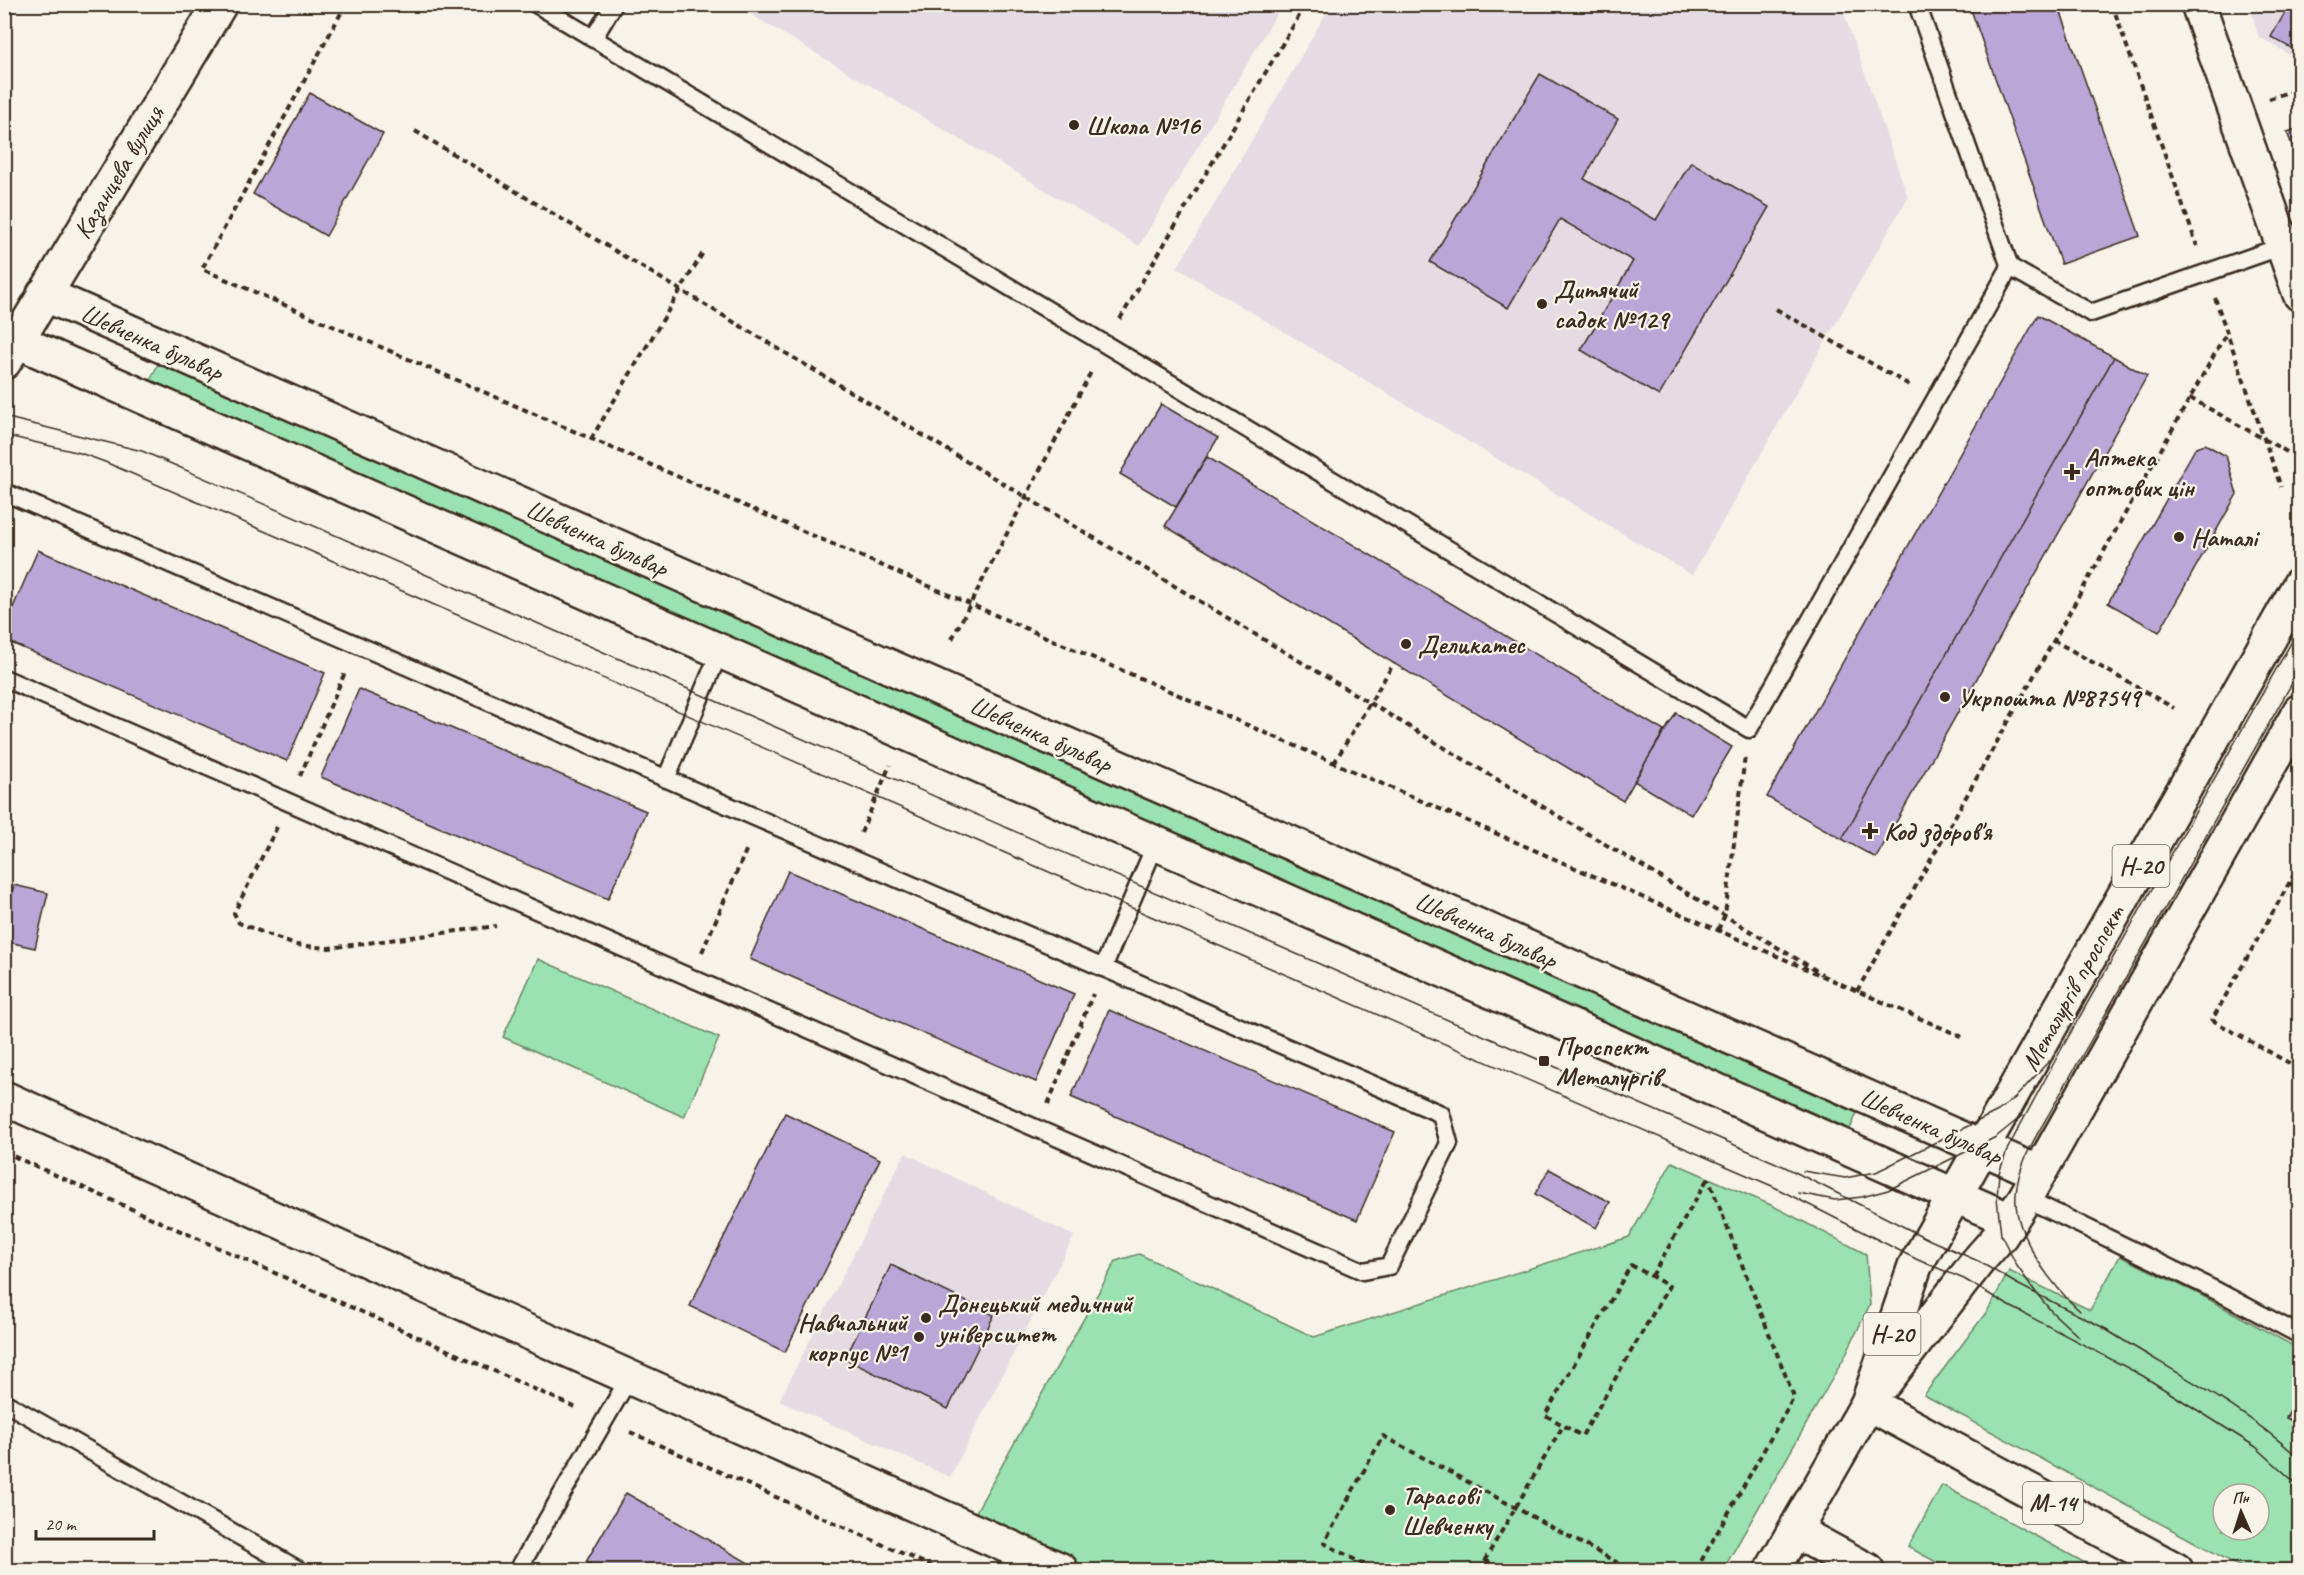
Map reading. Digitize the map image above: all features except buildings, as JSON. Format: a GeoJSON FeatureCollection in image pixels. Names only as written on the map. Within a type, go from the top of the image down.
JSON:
{"type":"FeatureCollection","features":[{"type":"Feature","properties":{"kind":"main road","name":"Казанцева вулиця"},"geometry":{"type":"LineString","coordinates":[[11,352],[220,4]]}},
{"type":"Feature","properties":{"kind":"main road"},"geometry":{"type":"LineString","coordinates":[[2198,4],[2300,294]]}},
{"type":"Feature","properties":{"kind":"main road","name":"Шевченка бульвар"},"geometry":{"type":"LineString","coordinates":[[44,294],[1982,1148],[2025,1197]]}},
{"type":"Feature","properties":{"kind":"main road","name":"Шевченка бульвар"},"geometry":{"type":"LineString","coordinates":[[11,352],[720,651],[1955,1195],[2025,1197]]}},
{"type":"Feature","properties":{"kind":"main road","name":"Металургів проспект"},"geometry":{"type":"LineString","coordinates":[[1869,1403],[1916,1266],[2300,584]]}},
{"type":"Feature","properties":{"kind":"main road","name":"Металургів проспект"},"geometry":{"type":"LineString","coordinates":[[1772,1570],[1869,1403],[1978,1261],[2001,1235],[2025,1197],[2300,711]]}},
{"type":"Feature","properties":{"kind":"main road"},"geometry":{"type":"LineString","coordinates":[[4,1098],[1061,1570]]}},
{"type":"Feature","properties":{"kind":"main road","name":"М-14"},"geometry":{"type":"LineString","coordinates":[[1869,1403],[2176,1570]]}},
{"type":"Feature","properties":{"kind":"main road"},"geometry":{"type":"LineString","coordinates":[[1795,1531],[1867,1570]]}},
{"type":"Feature","properties":{"kind":"lane"},"geometry":{"type":"LineString","coordinates":[[536,4],[1749,729],[2010,267]]}},
{"type":"Feature","properties":{"kind":"lane"},"geometry":{"type":"LineString","coordinates":[[593,39],[614,4]]}},
{"type":"Feature","properties":{"kind":"lane"},"geometry":{"type":"LineString","coordinates":[[1917,4],[2010,267],[2091,313],[2283,246]]}},
{"type":"Feature","properties":{"kind":"lane"},"geometry":{"type":"LineString","coordinates":[[4,492],[1441,1114],[1449,1143],[1389,1266],[1363,1271],[4,678]]}},
{"type":"Feature","properties":{"kind":"lane"},"geometry":{"type":"LineString","coordinates":[[666,779],[720,651]]}},
{"type":"Feature","properties":{"kind":"lane"},"geometry":{"type":"LineString","coordinates":[[1103,968],[1156,843]]}},
{"type":"Feature","properties":{"kind":"lane"},"geometry":{"type":"LineString","coordinates":[[2025,1197],[2217,1291],[2300,1335]]}},
{"type":"Feature","properties":{"kind":"lane"},"geometry":{"type":"LineString","coordinates":[[518,1570],[629,1378]]}},
{"type":"Feature","properties":{"kind":"lane"},"geometry":{"type":"LineString","coordinates":[[4,1402],[299,1570]]}},
{"type":"Feature","properties":{"kind":"path"},"geometry":{"type":"LineString","coordinates":[[346,4],[202,269],[1965,1038]]}},
{"type":"Feature","properties":{"kind":"path"},"geometry":{"type":"LineString","coordinates":[[952,639],[1105,344],[1306,4]]}},
{"type":"Feature","properties":{"kind":"path"},"geometry":{"type":"LineString","coordinates":[[2266,100],[2300,88]]}},
{"type":"Feature","properties":{"kind":"path"},"geometry":{"type":"LineString","coordinates":[[415,131],[1835,981]]}},
{"type":"Feature","properties":{"kind":"path"},"geometry":{"type":"LineString","coordinates":[[591,439],[704,251]]}},
{"type":"Feature","properties":{"kind":"path"},"geometry":{"type":"LineString","coordinates":[[1776,309],[1935,399]]}},
{"type":"Feature","properties":{"kind":"path"},"geometry":{"type":"LineString","coordinates":[[1857,991],[2227,332]]}},
{"type":"Feature","properties":{"kind":"path"},"geometry":{"type":"LineString","coordinates":[[2190,398],[2298,458]]}},
{"type":"Feature","properties":{"kind":"path"},"geometry":{"type":"LineString","coordinates":[[2053,640],[2174,708]]}},
{"type":"Feature","properties":{"kind":"path"},"geometry":{"type":"LineString","coordinates":[[357,645],[289,802],[234,913],[239,922],[295,945],[329,948],[554,918]]}},
{"type":"Feature","properties":{"kind":"path"},"geometry":{"type":"LineString","coordinates":[[1334,763],[1394,663]]}},
{"type":"Feature","properties":{"kind":"path"},"geometry":{"type":"LineString","coordinates":[[1718,930],[1725,915],[1749,729]]}},
{"type":"Feature","properties":{"kind":"path"},"geometry":{"type":"LineString","coordinates":[[850,858],[890,764]]}},
{"type":"Feature","properties":{"kind":"path"},"geometry":{"type":"LineString","coordinates":[[691,978],[760,819]]}},
{"type":"Feature","properties":{"kind":"path"},"geometry":{"type":"LineString","coordinates":[[2300,864],[2212,1020],[2300,1069]]}},
{"type":"Feature","properties":{"kind":"path"},"geometry":{"type":"LineString","coordinates":[[2289,883],[2300,889]]}},
{"type":"Feature","properties":{"kind":"path"},"geometry":{"type":"LineString","coordinates":[[1038,1129],[1103,968]]}},
{"type":"Feature","properties":{"kind":"path"},"geometry":{"type":"LineString","coordinates":[[4,1152],[940,1570]]}},
{"type":"Feature","properties":{"kind":"path"},"geometry":{"type":"LineString","coordinates":[[1652,1276],[1708,1178],[1794,1397],[1696,1570]]}},
{"type":"Feature","properties":{"kind":"path"},"geometry":{"type":"LineString","coordinates":[[1631,1265],[1652,1276],[1669,1286],[1582,1436],[1545,1415],[1631,1265]]}},
{"type":"Feature","properties":{"kind":"path"},"geometry":{"type":"LineString","coordinates":[[1479,1570],[1563,1425]]}},
{"type":"Feature","properties":{"kind":"path"},"geometry":{"type":"LineString","coordinates":[[1374,1570],[1324,1543],[1383,1436],[1631,1570]]}},
{"type":"Feature","properties":{"kind":"path"},"geometry":{"type":"LineString","coordinates":[[1485,1560],[1504,1570]]}},
{"type":"Feature","properties":{"kind":"shaded area","name":"Школа №16"},"geometry":{"type":"Polygon","coordinates":[[[735,5],[1282,5],[1139,246],[735,5]]]}},
{"type":"Feature","properties":{"kind":"shaded area","name":"Дитячий садок №129"},"geometry":{"type":"Polygon","coordinates":[[[1331,5],[1841,5],[1908,197],[1692,575],[1177,268],[1331,5]]]}},
{"type":"Feature","properties":{"kind":"shaded area"},"geometry":{"type":"Polygon","coordinates":[[[2249,5],[2299,5],[2299,60],[2259,37],[2249,5]]]}},
{"type":"Feature","properties":{"kind":"shaded area","name":"Донецький медичний університет"},"geometry":{"type":"Polygon","coordinates":[[[905,1153],[1074,1236],[950,1477],[779,1401],[905,1153]]]}},
{"type":"Feature","properties":{"kind":"green space"},"geometry":{"type":"Polygon","coordinates":[[[158,364],[1857,1113],[1850,1129],[150,381],[158,364]]]}},
{"type":"Feature","properties":{"kind":"green space"},"geometry":{"type":"Polygon","coordinates":[[[538,959],[719,1038],[684,1117],[503,1037],[538,959]]]}},
{"type":"Feature","properties":{"kind":"green space"},"geometry":{"type":"Polygon","coordinates":[[[1672,1162],[1771,1205],[1866,1254],[1870,1304],[1844,1358],[1723,1570],[1087,1570],[972,1519],[1116,1261],[1139,1254],[1314,1337],[1629,1237],[1672,1162]]]}},
{"type":"Feature","properties":{"kind":"green space"},"geometry":{"type":"Polygon","coordinates":[[[2120,1256],[2199,1294],[2299,1349],[2299,1570],[2246,1570],[1924,1395],[1988,1310],[2009,1271],[2090,1310],[2120,1256]]]}},
{"type":"Feature","properties":{"kind":"green space"},"geometry":{"type":"Polygon","coordinates":[[[1942,1485],[2098,1570],[1951,1570],[1908,1547],[1942,1485]]]}},
{"type":"Feature","properties":{"kind":"tram line"},"geometry":{"type":"LineString","coordinates":[[4,417],[142,451],[1783,1166],[1930,1240],[1978,1261],[2017,1284],[2108,1330]]}},
{"type":"Feature","properties":{"kind":"tram line"},"geometry":{"type":"LineString","coordinates":[[4,435],[80,453],[105,462],[1772,1186],[1918,1260],[1964,1279],[2006,1304],[2143,1376],[2256,1447],[2300,1487]]}},
{"type":"Feature","properties":{"kind":"tram line"},"geometry":{"type":"LineString","coordinates":[[2079,1337],[2052,1312],[2037,1294],[2017,1266],[2001,1235],[1997,1198],[1999,1173],[2008,1148],[2062,1048],[2300,627]]}},
{"type":"Feature","properties":{"kind":"tram line"},"geometry":{"type":"LineString","coordinates":[[2080,1311],[2047,1274],[2036,1258],[2021,1226],[2016,1195],[2020,1173],[2039,1132],[2300,669]]}},
{"type":"Feature","properties":{"kind":"tram line"},"geometry":{"type":"LineString","coordinates":[[1803,1171],[1845,1178],[1876,1172],[1998,1111],[2015,1098],[2049,1061]]}},
{"type":"Feature","properties":{"kind":"tram line"},"geometry":{"type":"LineString","coordinates":[[1798,1193],[1835,1200],[1862,1197],[1888,1190],[1996,1137],[2022,1116]]}},
{"type":"Feature","properties":{"kind":"tram line"},"geometry":{"type":"LineString","coordinates":[[2102,1327],[2229,1404],[2254,1421],[2300,1459]]}},
{"type":"Feature","properties":{"kind":"place","name":"Школа №16"},"geometry":{"type":"Point","coordinates":[1074,125]}},
{"type":"Feature","properties":{"kind":"place","name":"Дитячий садок №129"},"geometry":{"type":"Point","coordinates":[1542,304]}},
{"type":"Feature","properties":{"kind":"place","name":"Аптека оптових цін"},"geometry":{"type":"Point","coordinates":[2072,472]}},
{"type":"Feature","properties":{"kind":"place","name":"Наталі"},"geometry":{"type":"Point","coordinates":[2179,537]}},
{"type":"Feature","properties":{"kind":"place","name":"Деликатес"},"geometry":{"type":"Point","coordinates":[1406,644]}},
{"type":"Feature","properties":{"kind":"place","name":"Укрпошта №87549"},"geometry":{"type":"Point","coordinates":[1945,697]}},
{"type":"Feature","properties":{"kind":"place","name":"Код здоров'я"},"geometry":{"type":"Point","coordinates":[1870,831]}},
{"type":"Feature","properties":{"kind":"place","name":"Проспект Металургів"},"geometry":{"type":"Point","coordinates":[1544,1061]}},
{"type":"Feature","properties":{"kind":"place","name":"Донецький медичний університет"},"geometry":{"type":"Point","coordinates":[926,1318]}},
{"type":"Feature","properties":{"kind":"place","name":"Навчальний корпус №1"},"geometry":{"type":"Point","coordinates":[919,1337]}},
{"type":"Feature","properties":{"kind":"place","name":"Тарасові Шевченку"},"geometry":{"type":"Point","coordinates":[1390,1510]}}]}
